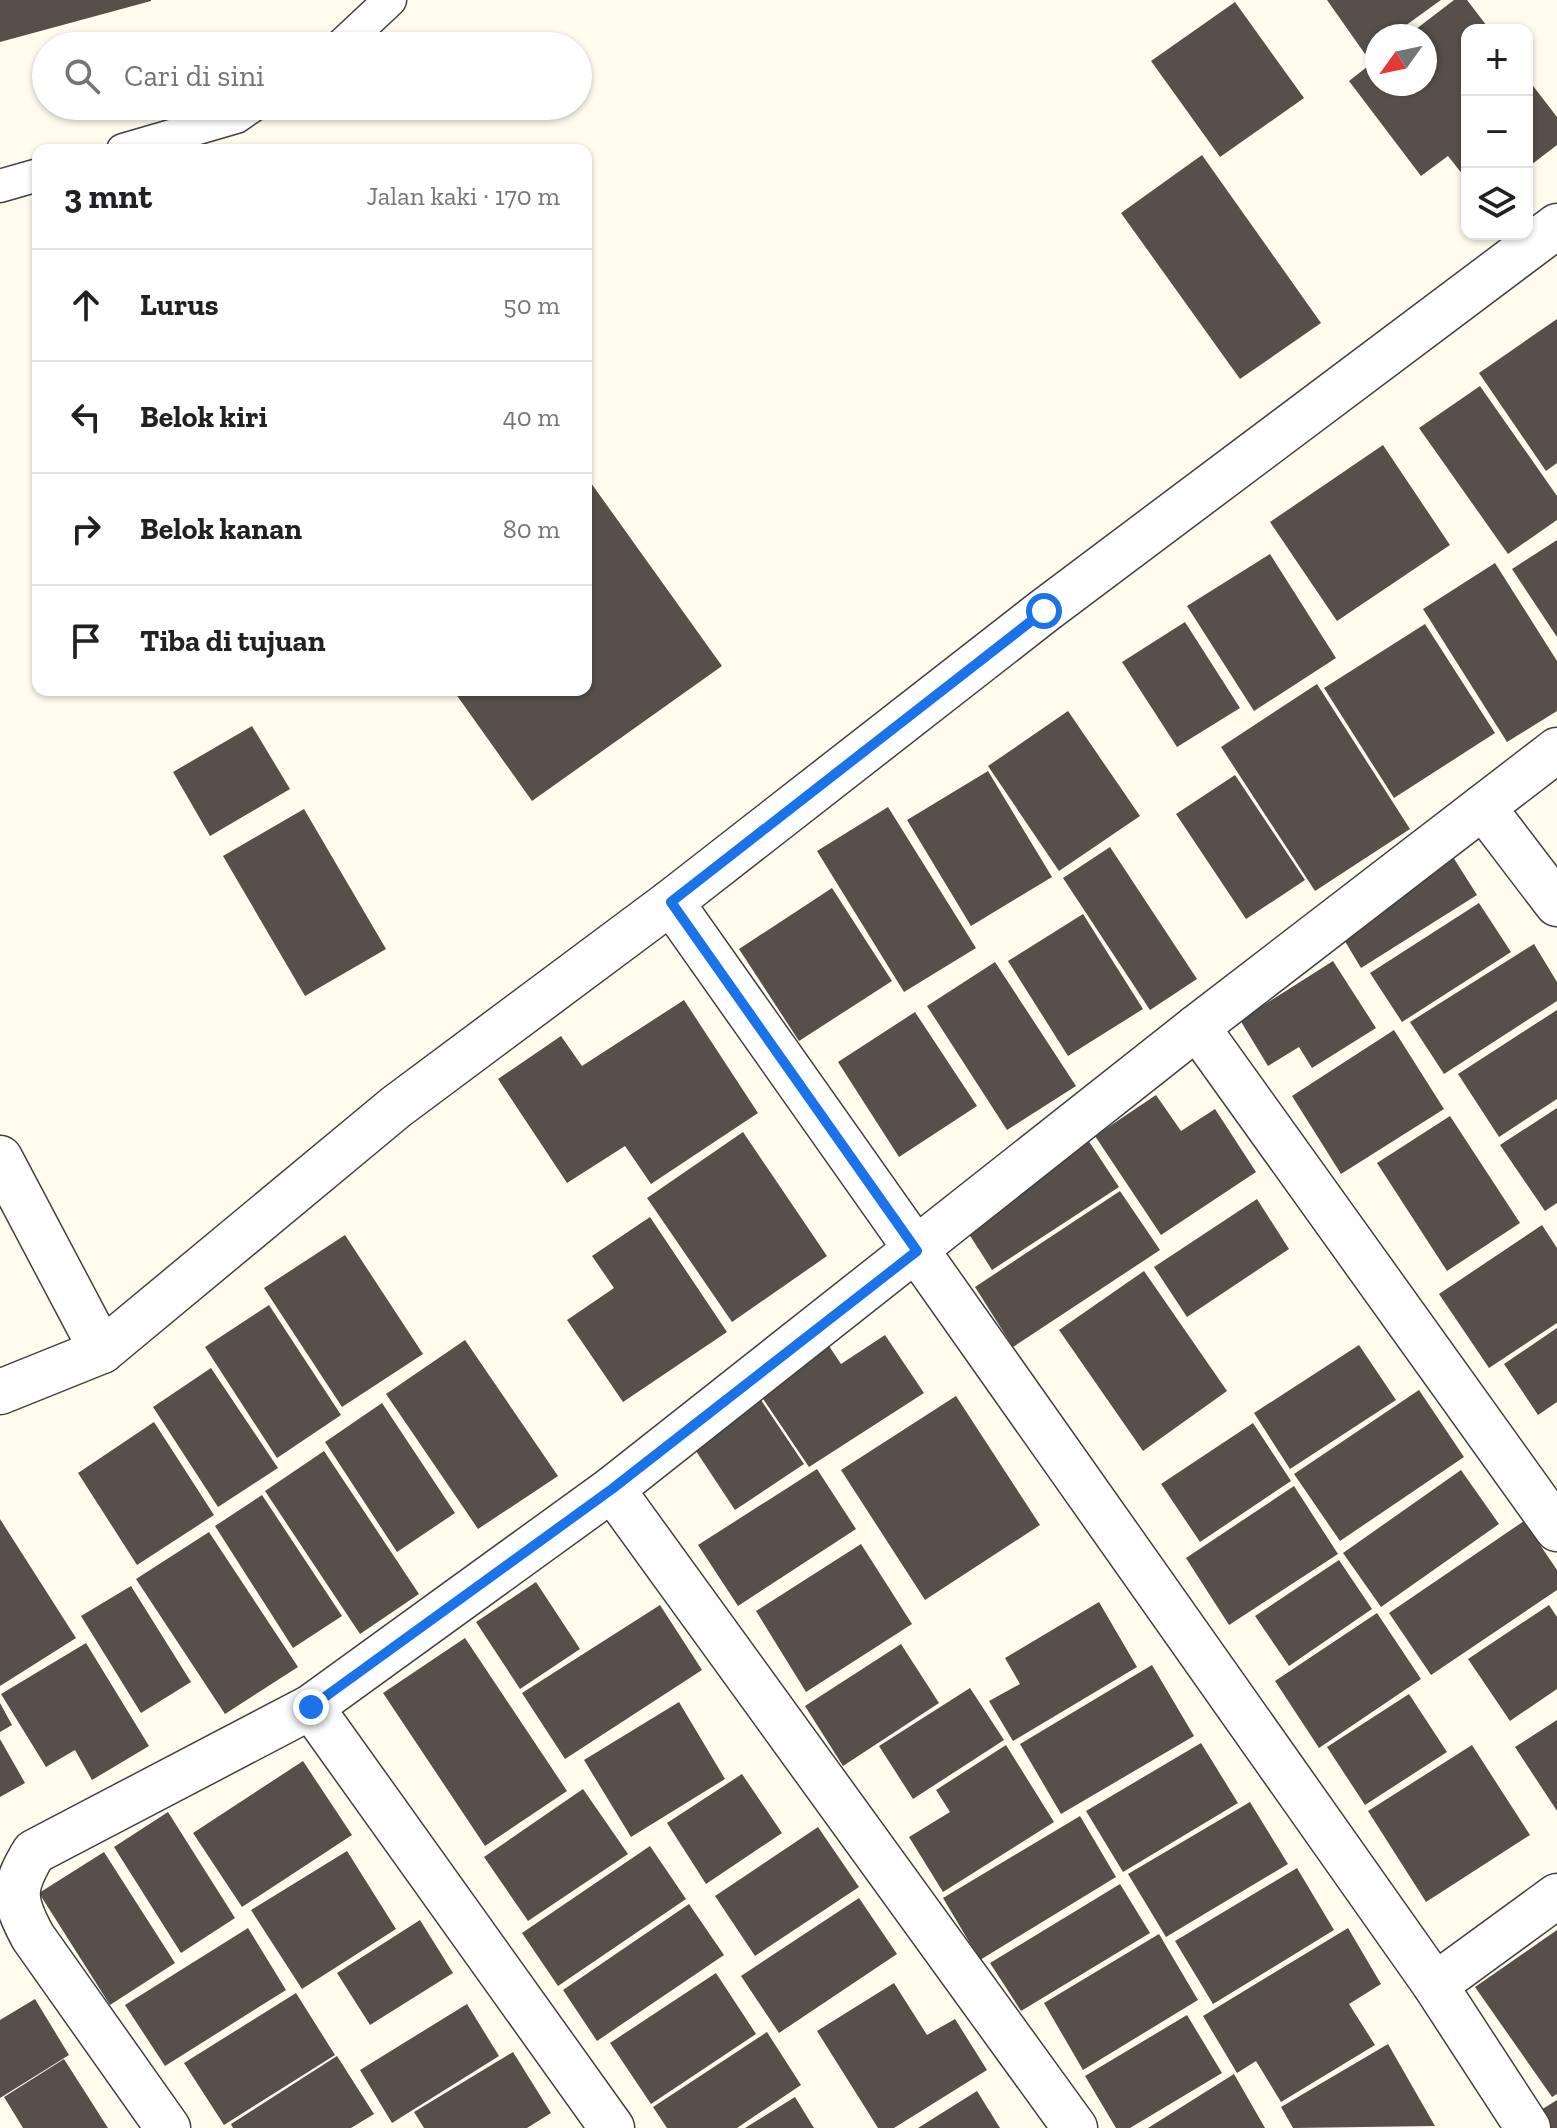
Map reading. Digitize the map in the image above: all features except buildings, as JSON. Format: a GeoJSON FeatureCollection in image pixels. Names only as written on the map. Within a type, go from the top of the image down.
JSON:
{"type":"FeatureCollection","features":[{"type":"Feature","properties":{"kind":"street"},"geometry":{"type":"LineString","coordinates":[[0,1392],[102,1351],[396,1107],[671,902],[1044,611],[1557,226]]}},
{"type":"Feature","properties":{"kind":"street"},"geometry":{"type":"LineString","coordinates":[[168,2128],[33,1937],[18,1909],[18,1878],[34,1852],[311,1707],[612,1489],[1197,1027],[1557,750]]}},
{"type":"Feature","properties":{"kind":"street"},"geometry":{"type":"LineString","coordinates":[[1483,807],[1557,904]]}},
{"type":"Feature","properties":{"kind":"street"},"geometry":{"type":"LineString","coordinates":[[671,902],[1435,1985],[1528,2128]]}},
{"type":"Feature","properties":{"kind":"street"},"geometry":{"type":"LineString","coordinates":[[1197,1027],[1557,1529]]}},
{"type":"Feature","properties":{"kind":"street"},"geometry":{"type":"LineString","coordinates":[[0,1158],[102,1351]]}},
{"type":"Feature","properties":{"kind":"street"},"geometry":{"type":"LineString","coordinates":[[612,1489],[1075,2128]]}},
{"type":"Feature","properties":{"kind":"street"},"geometry":{"type":"LineString","coordinates":[[311,1707],[612,2128]]}},
{"type":"Feature","properties":{"kind":"street"},"geometry":{"type":"LineString","coordinates":[[1435,1985],[1557,1896]]}},
{"type":"Feature","properties":{"kind":"lane"},"geometry":{"type":"LineString","coordinates":[[356,32],[390,0]]}},
{"type":"Feature","properties":{"kind":"lane"},"geometry":{"type":"LineString","coordinates":[[144,144],[226,120]]}},
{"type":"Feature","properties":{"kind":"lane"},"geometry":{"type":"LineString","coordinates":[[0,186],[32,177]]}},
{"type":"Feature","properties":{"kind":"route"},"geometry":{"type":"LineString","coordinates":[[311,1707],[612,1489],[917,1251],[671,902],[1044,611]]}}]}
